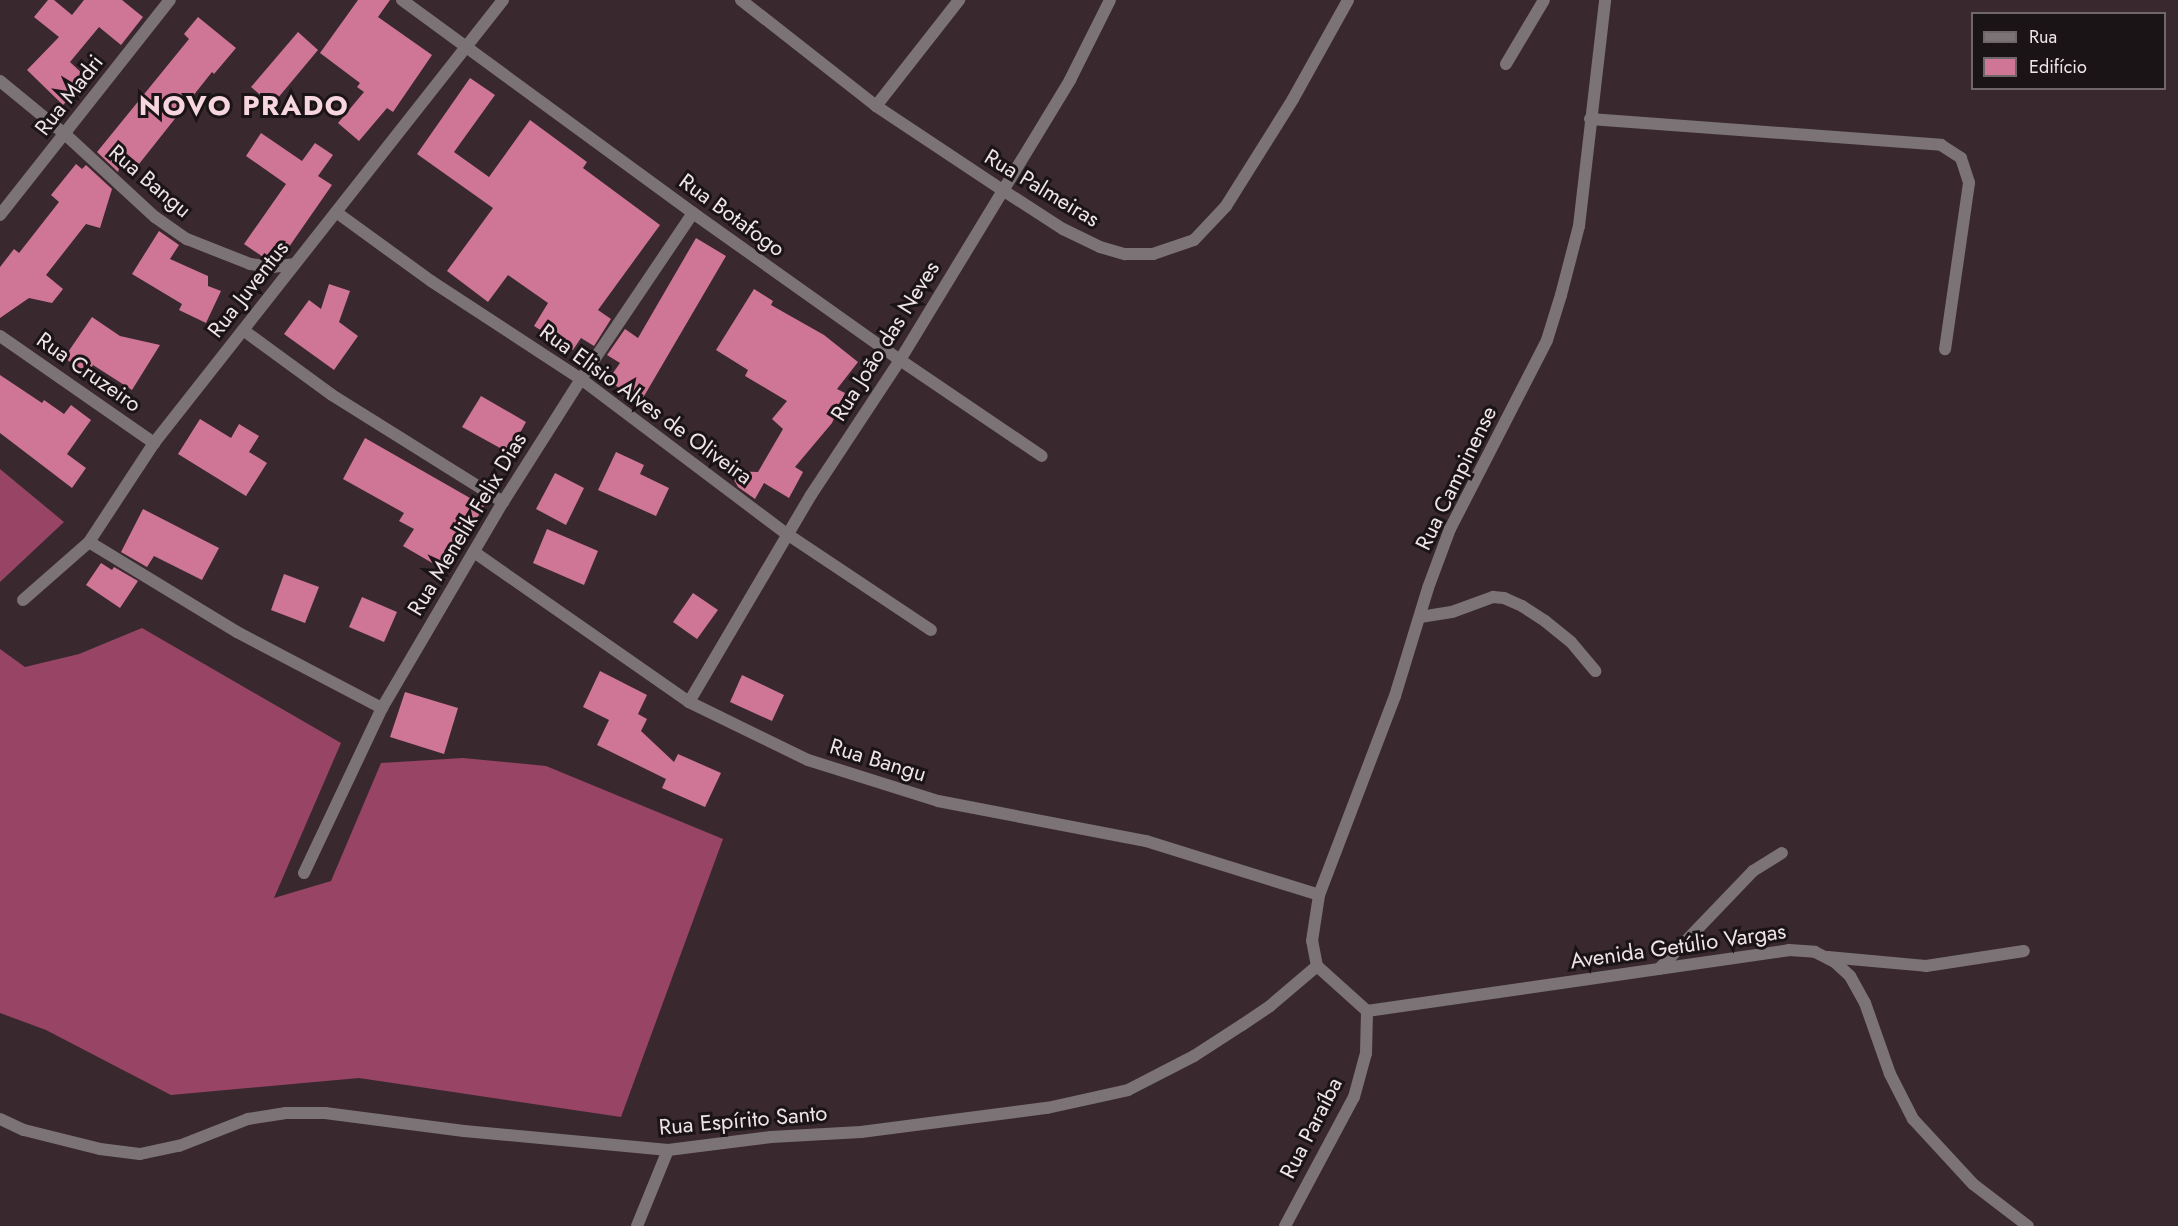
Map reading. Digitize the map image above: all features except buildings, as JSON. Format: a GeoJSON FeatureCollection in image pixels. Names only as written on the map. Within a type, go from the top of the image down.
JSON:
{"type":"FeatureCollection","features":[{"type":"Feature","properties":{"kind":"street","name":"Rua Madri"},"geometry":{"type":"LineString","coordinates":[[0,215],[66,135],[170,0]]}},
{"type":"Feature","properties":{"kind":"street","name":"Rua Botafogo"},"geometry":{"type":"LineString","coordinates":[[402,0],[693,213],[900,360],[1042,456]]}},
{"type":"Feature","properties":{"kind":"street","name":"Rua Juventus"},"geometry":{"type":"LineString","coordinates":[[23,600],[89,542],[154,443],[503,0]]}},
{"type":"Feature","properties":{"kind":"street","name":"Rua Palmeiras"},"geometry":{"type":"LineString","coordinates":[[741,0],[876,106],[1004,191],[1063,229],[1100,247],[1125,254],[1153,254],[1194,240],[1226,206],[1293,99],[1348,0]]}},
{"type":"Feature","properties":{"kind":"street"},"geometry":{"type":"LineString","coordinates":[[876,106],[959,0]]}},
{"type":"Feature","properties":{"kind":"street","name":"Rua João das Neves"},"geometry":{"type":"LineString","coordinates":[[689,702],[787,534],[900,360],[1004,191],[1070,80],[1110,0]]}},
{"type":"Feature","properties":{"kind":"street"},"geometry":{"type":"LineString","coordinates":[[1506,64],[1544,0]]}},
{"type":"Feature","properties":{"kind":"street","name":"Rua Campinense"},"geometry":{"type":"LineString","coordinates":[[1317,966],[1312,941],[1319,895],[1395,696],[1450,529],[1547,340],[1579,226],[1605,0]]}},
{"type":"Feature","properties":{"kind":"street","name":"Rua Bangu"},"geometry":{"type":"LineString","coordinates":[[0,81],[66,135],[154,217],[187,239],[250,264],[273,267],[295,264]]}},
{"type":"Feature","properties":{"kind":"street"},"geometry":{"type":"LineString","coordinates":[[1590,119],[1941,145],[1961,158],[1969,183],[1945,349]]}},
{"type":"Feature","properties":{"kind":"street","name":"Rua Elisio Alves de Oliveira"},"geometry":{"type":"LineString","coordinates":[[336,212],[431,280],[581,379],[787,534],[931,630]]}},
{"type":"Feature","properties":{"kind":"street","name":"Rua Menelik Felix Dias"},"geometry":{"type":"LineString","coordinates":[[304,873],[382,708],[502,502],[581,379],[693,213]]}},
{"type":"Feature","properties":{"kind":"street"},"geometry":{"type":"LineString","coordinates":[[243,330],[332,395],[502,502]]}},
{"type":"Feature","properties":{"kind":"street","name":"Rua Cruzeiro"},"geometry":{"type":"LineString","coordinates":[[0,336],[154,443]]}},
{"type":"Feature","properties":{"kind":"street"},"geometry":{"type":"LineString","coordinates":[[89,542],[237,632],[382,708]]}},
{"type":"Feature","properties":{"kind":"street","name":"Rua Bangu"},"geometry":{"type":"LineString","coordinates":[[474,552],[689,702],[808,760],[938,801],[1127,836],[1319,895]]}},
{"type":"Feature","properties":{"kind":"street"},"geometry":{"type":"LineString","coordinates":[[1420,617],[1452,612],[1493,597],[1504,598],[1522,606],[1545,621],[1571,642],[1595,671]]}},
{"type":"Feature","properties":{"kind":"street"},"geometry":{"type":"LineString","coordinates":[[1659,969],[1753,871],[1782,853]]}},
{"type":"Feature","properties":{"kind":"street","name":"Avenida Getúlio Vargas"},"geometry":{"type":"LineString","coordinates":[[1367,1011],[1790,950],[1815,952],[1835,962],[1850,976],[1865,1003],[1890,1074],[1913,1119],[1973,1184],[2028,1226]]}},
{"type":"Feature","properties":{"kind":"street"},"geometry":{"type":"LineString","coordinates":[[1824,957],[1926,966],[2024,951]]}},
{"type":"Feature","properties":{"kind":"street"},"geometry":{"type":"LineString","coordinates":[[1317,966],[1367,1011]]}},
{"type":"Feature","properties":{"kind":"street","name":"Rua Espírito Santo"},"geometry":{"type":"LineString","coordinates":[[0,1119],[24,1130],[100,1149],[140,1154],[179,1146],[248,1119],[285,1113],[325,1113],[464,1131],[668,1150],[771,1137],[861,1132],[1047,1108],[1128,1090],[1194,1056],[1242,1025],[1279,999],[1317,966]]}},
{"type":"Feature","properties":{"kind":"street","name":"Rua Paraíba"},"geometry":{"type":"LineString","coordinates":[[1285,1226],[1354,1097],[1366,1053],[1367,1011]]}},
{"type":"Feature","properties":{"kind":"street"},"geometry":{"type":"LineString","coordinates":[[637,1226],[668,1150]]}},
{"type":"Feature","properties":{"kind":"shaded area"},"geometry":{"type":"Polygon","coordinates":[[[0,469],[64,522],[0,582],[0,469]]]}},
{"type":"Feature","properties":{"kind":"shaded area"},"geometry":{"type":"Polygon","coordinates":[[[142,628],[341,743],[274,898],[331,881],[381,763],[463,758],[546,766],[723,839],[621,1117],[359,1078],[171,1095],[46,1030],[0,1013],[0,649],[25,667],[79,654],[142,628]]]}},
{"type":"Feature","properties":{"kind":"district","name":"NOVO PRADO"},"geometry":{"type":"Point","coordinates":[244,106]}}]}
